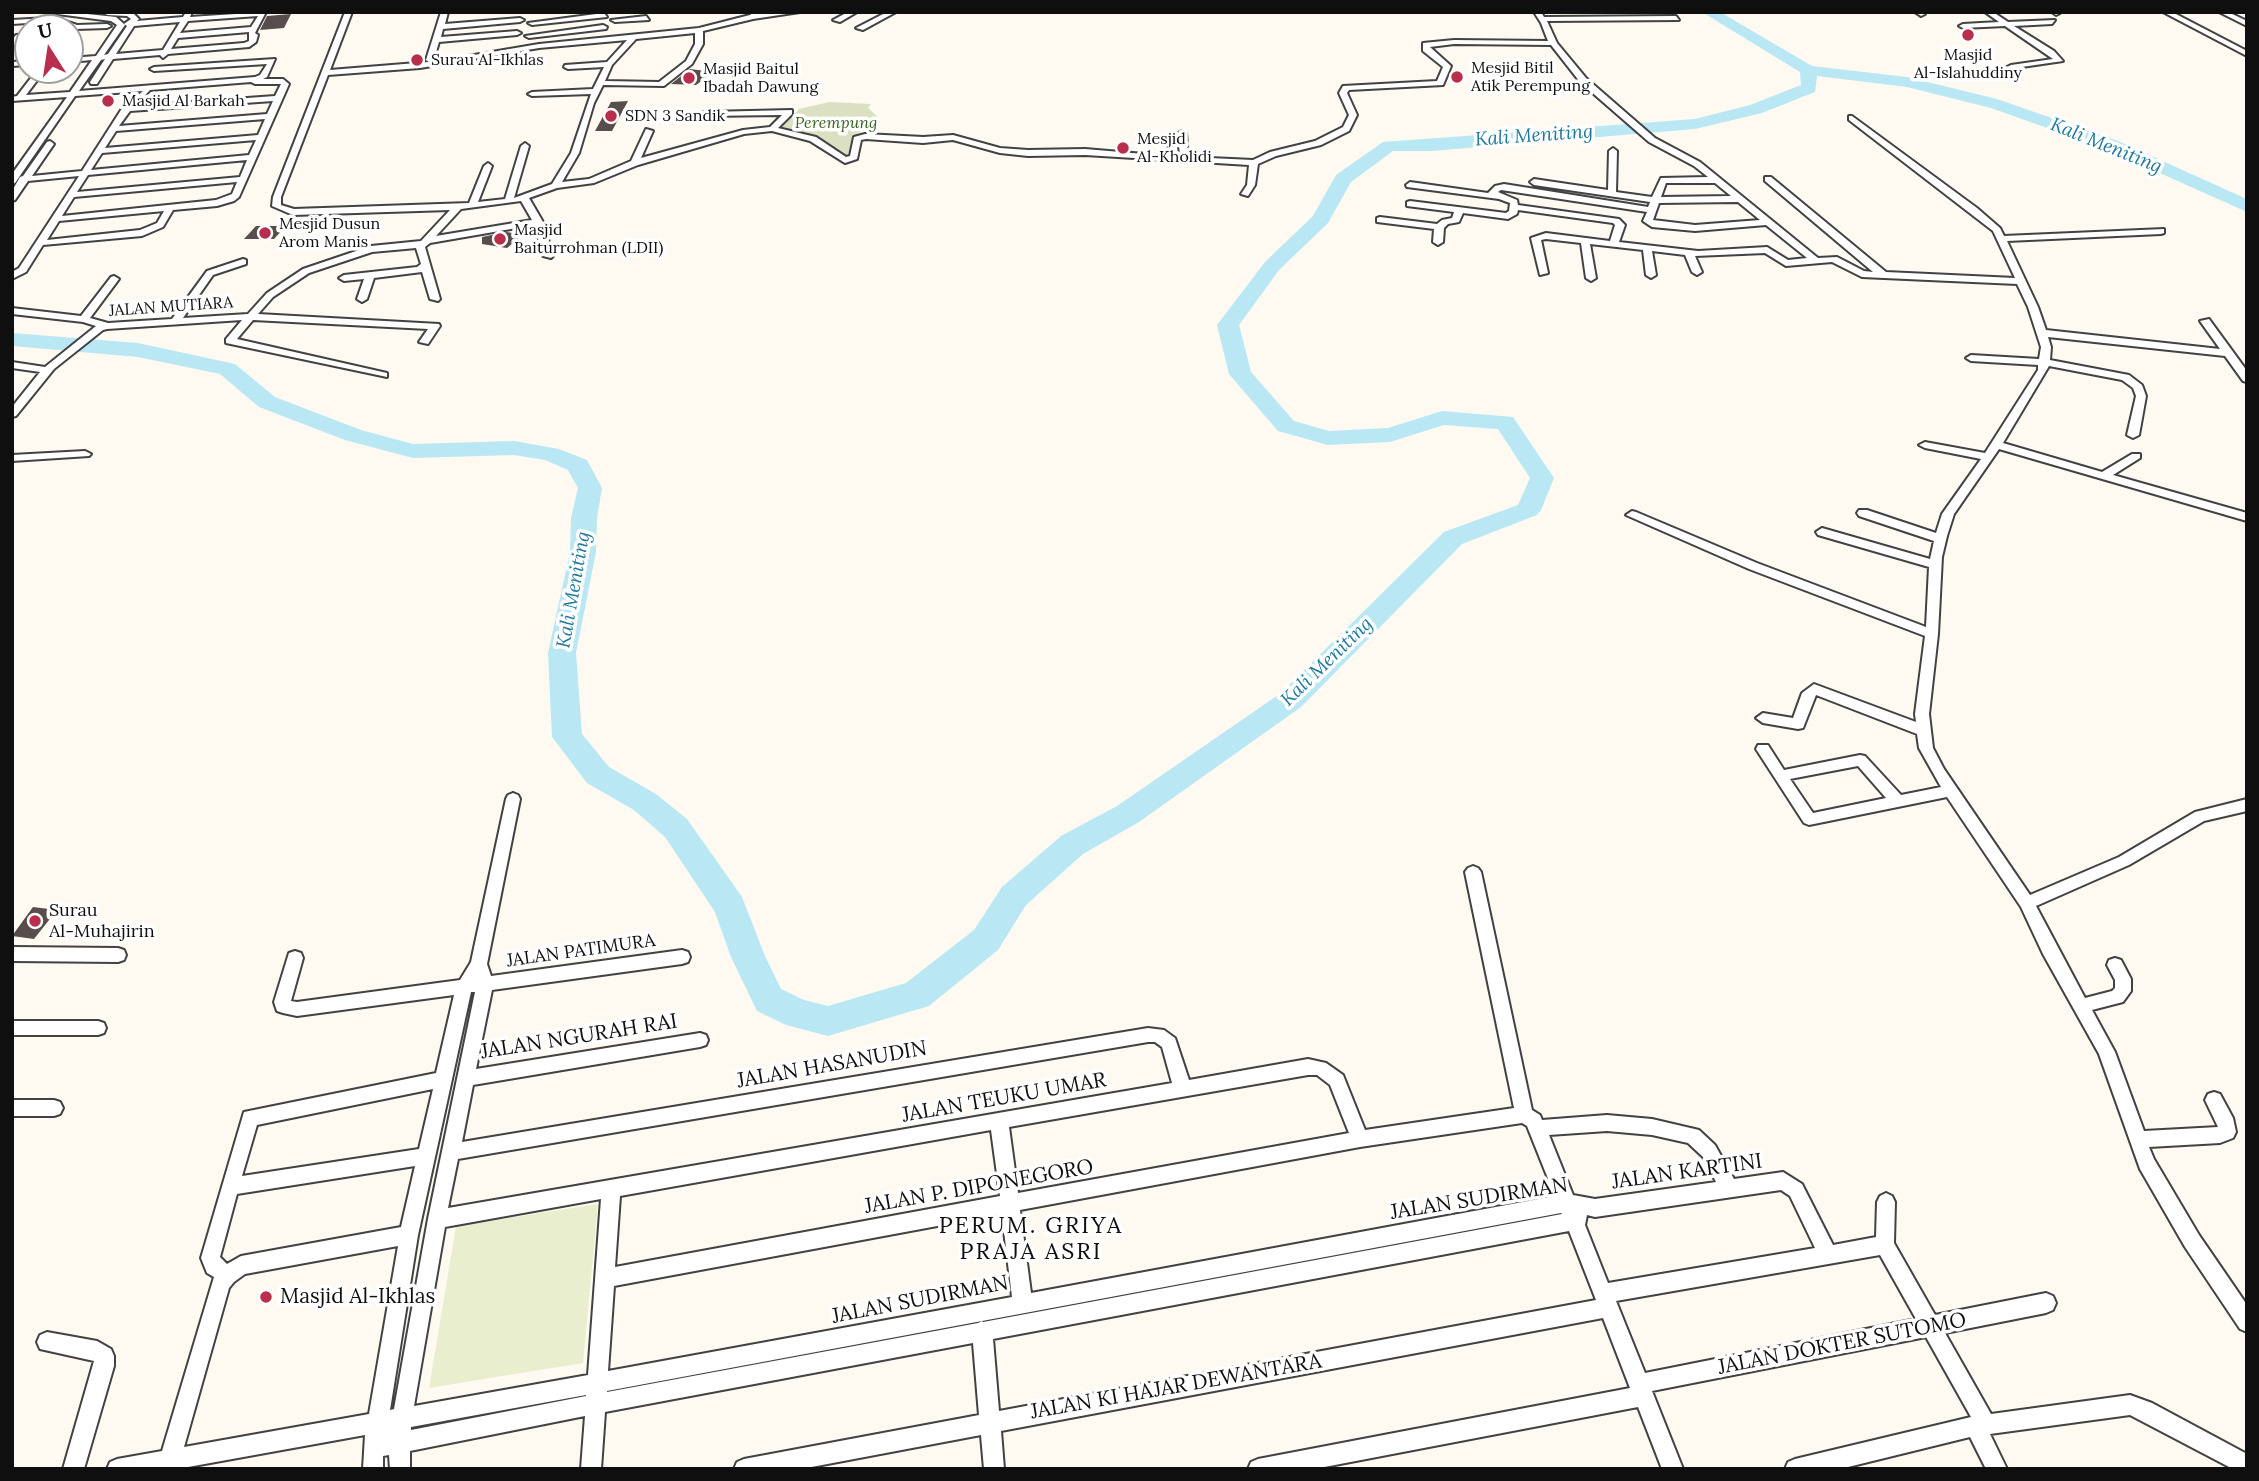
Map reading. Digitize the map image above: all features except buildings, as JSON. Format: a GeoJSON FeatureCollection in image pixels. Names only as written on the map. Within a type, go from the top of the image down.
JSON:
{"type":"FeatureCollection","features":[{"type":"Feature","properties":{"kind":"street"},"geometry":{"type":"LineString","coordinates":[[92,12],[125,18]]}},
{"type":"Feature","properties":{"kind":"street"},"geometry":{"type":"LineString","coordinates":[[84,26],[151,12]]}},
{"type":"Feature","properties":{"kind":"street"},"geometry":{"type":"LineString","coordinates":[[349,12],[277,197],[276,206],[293,212],[458,207],[508,202],[555,186],[591,181],[635,163],[743,132],[772,129],[813,139],[845,160],[854,157],[857,139],[868,136],[923,140],[953,136],[1018,152],[1085,152],[1254,163],[1273,154],[1318,143],[1346,129],[1353,115],[1343,93],[1346,88],[1440,83],[1447,66],[1426,49],[1426,46],[1454,42],[1553,43]]}},
{"type":"Feature","properties":{"kind":"street"},"geometry":{"type":"LineString","coordinates":[[445,12],[431,57],[486,50]]}},
{"type":"Feature","properties":{"kind":"street"},"geometry":{"type":"LineString","coordinates":[[534,12],[528,40],[603,27]]}},
{"type":"Feature","properties":{"kind":"street"},"geometry":{"type":"LineString","coordinates":[[325,73],[420,66],[539,46],[699,30],[756,14],[797,12]]}},
{"type":"Feature","properties":{"kind":"street"},"geometry":{"type":"LineString","coordinates":[[837,20],[854,12]]}},
{"type":"Feature","properties":{"kind":"street"},"geometry":{"type":"LineString","coordinates":[[860,29],[893,12]]}},
{"type":"Feature","properties":{"kind":"street"},"geometry":{"type":"LineString","coordinates":[[1988,12],[2059,61],[2011,68]]}},
{"type":"Feature","properties":{"kind":"street"},"geometry":{"type":"LineString","coordinates":[[2166,12],[2247,54]]}},
{"type":"Feature","properties":{"kind":"street"},"geometry":{"type":"LineString","coordinates":[[2222,12],[2246,29]]}},
{"type":"Feature","properties":{"kind":"street"},"geometry":{"type":"LineString","coordinates":[[51,13],[125,18],[263,13]]}},
{"type":"Feature","properties":{"kind":"street"},"geometry":{"type":"LineString","coordinates":[[84,59],[246,45],[252,42],[254,29],[263,13]]}},
{"type":"Feature","properties":{"kind":"street"},"geometry":{"type":"LineString","coordinates":[[532,23],[604,15]]}},
{"type":"Feature","properties":{"kind":"street"},"geometry":{"type":"LineString","coordinates":[[615,20],[647,15]]}},
{"type":"Feature","properties":{"kind":"street"},"geometry":{"type":"LineString","coordinates":[[555,186],[575,153],[590,103],[610,64],[638,37],[647,15]]}},
{"type":"Feature","properties":{"kind":"street"},"geometry":{"type":"LineString","coordinates":[[12,276],[22,271],[84,173],[127,109],[144,89],[188,16]]}},
{"type":"Feature","properties":{"kind":"street"},"geometry":{"type":"LineString","coordinates":[[1676,18],[1540,16],[1553,43],[1583,80],[1653,140],[1697,164],[1815,260]]}},
{"type":"Feature","properties":{"kind":"street"},"geometry":{"type":"LineString","coordinates":[[12,198],[113,56],[125,18]]}},
{"type":"Feature","properties":{"kind":"street"},"geometry":{"type":"LineString","coordinates":[[13,180],[125,18]]}},
{"type":"Feature","properties":{"kind":"street"},"geometry":{"type":"LineString","coordinates":[[882,18],[897,22]]}},
{"type":"Feature","properties":{"kind":"street"},"geometry":{"type":"LineString","coordinates":[[440,27],[520,20]]}},
{"type":"Feature","properties":{"kind":"street"},"geometry":{"type":"LineString","coordinates":[[1963,26],[2052,22]]}},
{"type":"Feature","properties":{"kind":"street"},"geometry":{"type":"LineString","coordinates":[[175,36],[254,29]]}},
{"type":"Feature","properties":{"kind":"street"},"geometry":{"type":"LineString","coordinates":[[532,94],[599,87],[657,85],[665,82],[689,62],[699,44],[699,30]]}},
{"type":"Feature","properties":{"kind":"street"},"geometry":{"type":"LineString","coordinates":[[436,40],[517,33]]}},
{"type":"Feature","properties":{"kind":"street"},"geometry":{"type":"LineString","coordinates":[[15,99],[260,78],[265,75],[272,61],[154,69]]}},
{"type":"Feature","properties":{"kind":"street"},"geometry":{"type":"LineString","coordinates":[[568,67],[610,64]]}},
{"type":"Feature","properties":{"kind":"street"},"geometry":{"type":"LineString","coordinates":[[55,219],[227,201],[235,196],[285,84],[281,81],[144,89]]}},
{"type":"Feature","properties":{"kind":"street"},"geometry":{"type":"LineString","coordinates":[[15,99],[28,84]]}},
{"type":"Feature","properties":{"kind":"street"},"geometry":{"type":"LineString","coordinates":[[127,109],[278,98]]}},
{"type":"Feature","properties":{"kind":"street"},"geometry":{"type":"LineString","coordinates":[[707,114],[788,111],[772,129]]}},
{"type":"Feature","properties":{"kind":"street"},"geometry":{"type":"LineString","coordinates":[[114,129],[270,116]]}},
{"type":"Feature","properties":{"kind":"street"},"geometry":{"type":"LineString","coordinates":[[1852,118],[1974,209],[1997,230],[2043,333],[2045,362],[1988,457],[1948,514],[1940,539],[1922,730],[1931,760],[2027,903],[2110,1059],[2146,1163],[2169,1205],[2247,1322]]}},
{"type":"Feature","properties":{"kind":"street"},"geometry":{"type":"LineString","coordinates":[[635,163],[649,131]]}},
{"type":"Feature","properties":{"kind":"street"},"geometry":{"type":"LineString","coordinates":[[1182,133],[1184,160]]}},
{"type":"Feature","properties":{"kind":"street"},"geometry":{"type":"LineString","coordinates":[[99,151],[261,137]]}},
{"type":"Feature","properties":{"kind":"street"},"geometry":{"type":"LineString","coordinates":[[508,202],[526,146]]}},
{"type":"Feature","properties":{"kind":"street"},"geometry":{"type":"LineString","coordinates":[[1612,192],[1614,151]]}},
{"type":"Feature","properties":{"kind":"street"},"geometry":{"type":"LineString","coordinates":[[13,180],[252,157]]}},
{"type":"Feature","properties":{"kind":"street"},"geometry":{"type":"LineString","coordinates":[[1245,194],[1251,185],[1254,163]]}},
{"type":"Feature","properties":{"kind":"street"},"geometry":{"type":"LineString","coordinates":[[472,206],[488,166]]}},
{"type":"Feature","properties":{"kind":"street"},"geometry":{"type":"LineString","coordinates":[[71,195],[243,179]]}},
{"type":"Feature","properties":{"kind":"street"},"geometry":{"type":"LineString","coordinates":[[1768,179],[1882,274]]}},
{"type":"Feature","properties":{"kind":"street"},"geometry":{"type":"LineString","coordinates":[[1516,180],[1612,192],[1655,205]]}},
{"type":"Feature","properties":{"kind":"street"},"geometry":{"type":"LineString","coordinates":[[1717,180],[1664,180],[1649,222],[1695,228],[1769,222]]}},
{"type":"Feature","properties":{"kind":"street"},"geometry":{"type":"LineString","coordinates":[[1410,185],[1513,200],[1514,212],[1508,216],[1410,204]]}},
{"type":"Feature","properties":{"kind":"street"},"geometry":{"type":"LineString","coordinates":[[1497,197],[1492,193],[1504,187],[1655,205],[1740,199]]}},
{"type":"Feature","properties":{"kind":"street"},"geometry":{"type":"LineString","coordinates":[[524,198],[538,222],[548,256]]}},
{"type":"Feature","properties":{"kind":"street"},"geometry":{"type":"LineString","coordinates":[[435,299],[425,267],[425,243],[458,207]]}},
{"type":"Feature","properties":{"kind":"street"},"geometry":{"type":"LineString","coordinates":[[1514,207],[1616,221],[1620,225],[1614,243]]}},
{"type":"Feature","properties":{"kind":"street"},"geometry":{"type":"LineString","coordinates":[[40,243],[142,233],[160,225],[170,208]]}},
{"type":"Feature","properties":{"kind":"street"},"geometry":{"type":"LineString","coordinates":[[1438,242],[1439,227],[1445,222],[1456,220],[1459,210]]}},
{"type":"Feature","properties":{"kind":"street"},"geometry":{"type":"LineString","coordinates":[[1380,220],[1439,227]]}},
{"type":"Feature","properties":{"kind":"street","name":"JALAN MUTIARA"},"geometry":{"type":"LineString","coordinates":[[13,412],[49,369],[102,328],[250,317],[275,290],[297,275],[325,264],[380,247],[425,243],[538,222]]}},
{"type":"Feature","properties":{"kind":"street"},"geometry":{"type":"LineString","coordinates":[[2000,239],[2161,231]]}},
{"type":"Feature","properties":{"kind":"street"},"geometry":{"type":"LineString","coordinates":[[1543,273],[1536,238],[1546,236],[1689,253],[1731,254],[1767,250],[1786,263],[1834,259],[1858,273],[2020,281]]}},
{"type":"Feature","properties":{"kind":"street"},"geometry":{"type":"LineString","coordinates":[[380,247],[391,237]]}},
{"type":"Feature","properties":{"kind":"street"},"geometry":{"type":"LineString","coordinates":[[1585,240],[1591,278]]}},
{"type":"Feature","properties":{"kind":"street"},"geometry":{"type":"LineString","coordinates":[[1647,247],[1651,275]]}},
{"type":"Feature","properties":{"kind":"street"},"geometry":{"type":"LineString","coordinates":[[1689,253],[1697,272]]}},
{"type":"Feature","properties":{"kind":"street"},"geometry":{"type":"LineString","coordinates":[[176,321],[211,273],[243,261]]}},
{"type":"Feature","properties":{"kind":"street"},"geometry":{"type":"LineString","coordinates":[[345,278],[416,271],[425,267]]}},
{"type":"Feature","properties":{"kind":"street"},"geometry":{"type":"LineString","coordinates":[[362,299],[370,276]]}},
{"type":"Feature","properties":{"kind":"street"},"geometry":{"type":"LineString","coordinates":[[84,319],[114,279]]}},
{"type":"Feature","properties":{"kind":"street"},"geometry":{"type":"LineString","coordinates":[[12,311],[84,319],[102,328]]}},
{"type":"Feature","properties":{"kind":"street"},"geometry":{"type":"LineString","coordinates":[[383,375],[232,343],[231,339],[250,317],[435,326],[424,342]]}},
{"type":"Feature","properties":{"kind":"street"},"geometry":{"type":"LineString","coordinates":[[2205,321],[2247,379]]}},
{"type":"Feature","properties":{"kind":"street"},"geometry":{"type":"LineString","coordinates":[[2043,333],[2228,354]]}},
{"type":"Feature","properties":{"kind":"street"},"geometry":{"type":"LineString","coordinates":[[1971,358],[2045,362],[2119,374],[2133,381],[2141,396],[2133,435]]}},
{"type":"Feature","properties":{"kind":"street"},"geometry":{"type":"LineString","coordinates":[[12,365],[49,369]]}},
{"type":"Feature","properties":{"kind":"street"},"geometry":{"type":"LineString","coordinates":[[1925,444],[1988,457]]}},
{"type":"Feature","properties":{"kind":"street"},"geometry":{"type":"LineString","coordinates":[[1996,444],[2247,517]]}},
{"type":"Feature","properties":{"kind":"street"},"geometry":{"type":"LineString","coordinates":[[12,458],[85,454]]}},
{"type":"Feature","properties":{"kind":"street"},"geometry":{"type":"LineString","coordinates":[[2103,476],[2136,456]]}},
{"type":"Feature","properties":{"kind":"street"},"geometry":{"type":"LineString","coordinates":[[1863,513],[1940,539]]}},
{"type":"Feature","properties":{"kind":"street"},"geometry":{"type":"LineString","coordinates":[[1632,515],[1752,566],[1932,634]]}},
{"type":"Feature","properties":{"kind":"street"},"geometry":{"type":"LineString","coordinates":[[1822,532],[1936,565]]}},
{"type":"Feature","properties":{"kind":"street"},"geometry":{"type":"LineString","coordinates":[[1763,718],[1798,724],[1807,696],[1814,689],[1922,730]]}},
{"type":"Feature","properties":{"kind":"street"},"geometry":{"type":"LineString","coordinates":[[1763,749],[1809,819],[1950,791]]}},
{"type":"Feature","properties":{"kind":"street"},"geometry":{"type":"LineString","coordinates":[[1780,776],[1860,760],[1897,801]]}},
{"type":"Feature","properties":{"kind":"street"},"geometry":{"type":"LineString","coordinates":[[373,1469],[373,1448],[409,1235],[464,987],[479,964],[513,799]]}},
{"type":"Feature","properties":{"kind":"street"},"geometry":{"type":"LineString","coordinates":[[2027,903],[2124,861],[2200,816],[2247,805]]}},
{"type":"Feature","properties":{"kind":"street"},"geometry":{"type":"LineString","coordinates":[[1473,873],[1532,1121],[1673,1469]]}},
{"type":"Feature","properties":{"kind":"street"},"geometry":{"type":"LineString","coordinates":[[14,957],[118,955]]}},
{"type":"Feature","properties":{"kind":"street","name":"JALAN PATIMURA"},"geometry":{"type":"LineString","coordinates":[[295,958],[282,1002],[283,1006],[289,1009],[681,957]]}},
{"type":"Feature","properties":{"kind":"street"},"geometry":{"type":"LineString","coordinates":[[400,1469],[402,1419],[437,1219],[485,984],[479,964]]}},
{"type":"Feature","properties":{"kind":"street"},"geometry":{"type":"LineString","coordinates":[[2081,1006],[2116,998],[2123,990],[2123,979],[2115,965]]}},
{"type":"Feature","properties":{"kind":"street"},"geometry":{"type":"LineString","coordinates":[[12,1028],[99,1028]]}},
{"type":"Feature","properties":{"kind":"street","name":"JALAN HASANUDIN"},"geometry":{"type":"LineString","coordinates":[[451,1153],[1148,1035],[1158,1035],[1169,1043],[1183,1090]]}},
{"type":"Feature","properties":{"kind":"street","name":"JALAN NGURAH RAI"},"geometry":{"type":"LineString","coordinates":[[465,1079],[700,1040]]}},
{"type":"Feature","properties":{"kind":"street","name":"JALAN TEUKU UMAR"},"geometry":{"type":"LineString","coordinates":[[437,1219],[1308,1067],[1320,1068],[1337,1080],[1360,1139]]}},
{"type":"Feature","properties":{"kind":"street"},"geometry":{"type":"LineString","coordinates":[[227,1275],[214,1266],[210,1258],[246,1123],[256,1115],[444,1079]]}},
{"type":"Feature","properties":{"kind":"street"},"geometry":{"type":"LineString","coordinates":[[2137,1140],[2220,1135],[2227,1132],[2227,1124],[2214,1100]]}},
{"type":"Feature","properties":{"kind":"street"},"geometry":{"type":"LineString","coordinates":[[12,1108],[54,1108]]}},
{"type":"Feature","properties":{"kind":"street"},"geometry":{"type":"LineString","coordinates":[[1360,1139],[1532,1121],[1607,1123],[1652,1128],[1693,1136],[1709,1151],[1729,1189]]}},
{"type":"Feature","properties":{"kind":"street"},"geometry":{"type":"LineString","coordinates":[[999,1122],[1023,1304]]}},
{"type":"Feature","properties":{"kind":"street","name":"JALAN P. DIPONEGORO"},"geometry":{"type":"LineString","coordinates":[[605,1278],[1360,1139]]}},
{"type":"Feature","properties":{"kind":"street"},"geometry":{"type":"LineString","coordinates":[[231,1186],[427,1156]]}},
{"type":"Feature","properties":{"kind":"street","name":"JALAN KARTINI"},"geometry":{"type":"LineString","coordinates":[[1570,1212],[1783,1181],[1796,1190],[1828,1254]]}},
{"type":"Feature","properties":{"kind":"street"},"geometry":{"type":"LineString","coordinates":[[591,1469],[611,1189]]}},
{"type":"Feature","properties":{"kind":"street"},"geometry":{"type":"LineString","coordinates":[[1885,1202],[1885,1245],[1931,1326],[1981,1425],[1997,1469]]}},
{"type":"Feature","properties":{"kind":"street"},"geometry":{"type":"LineString","coordinates":[[373,1448],[597,1394],[982,1332],[1570,1212]]}},
{"type":"Feature","properties":{"kind":"street","name":"JALAN SUDIRMAN"},"geometry":{"type":"LineString","coordinates":[[117,1469],[402,1419],[597,1394],[1023,1304],[1570,1212]]}},
{"type":"Feature","properties":{"kind":"street"},"geometry":{"type":"LineString","coordinates":[[169,1461],[221,1284],[227,1275],[241,1265],[409,1235]]}},
{"type":"Feature","properties":{"kind":"street","name":"JALAN KI HAJAR DEWANTARA"},"geometry":{"type":"LineString","coordinates":[[744,1469],[1828,1254],[1885,1245]]}},
{"type":"Feature","properties":{"kind":"street","name":"JALAN DOKTER SUTOMO"},"geometry":{"type":"LineString","coordinates":[[1258,1469],[2046,1303]]}},
{"type":"Feature","properties":{"kind":"street"},"geometry":{"type":"LineString","coordinates":[[982,1332],[994,1469]]}},
{"type":"Feature","properties":{"kind":"street"},"geometry":{"type":"LineString","coordinates":[[47,1342],[97,1350],[104,1356],[104,1366],[73,1469]]}},
{"type":"Feature","properties":{"kind":"street"},"geometry":{"type":"LineString","coordinates":[[1795,1469],[1981,1425],[2130,1405],[2145,1410],[2247,1465]]}},
{"type":"Feature","properties":{"kind":"green space","name":"Perempung"},"geometry":{"type":"Polygon","coordinates":[[[829,102],[871,104],[868,108],[879,118],[853,138],[849,157],[815,136],[781,128],[799,109],[829,102]]]}},
{"type":"Feature","properties":{"kind":"green space"},"geometry":{"type":"Polygon","coordinates":[[[598,1204],[583,1363],[429,1388],[456,1226],[598,1204]]]}},
{"type":"Feature","properties":{"kind":"waterway"},"geometry":{"type":"LineString","coordinates":[[1709,12],[1808,70]]}},
{"type":"Feature","properties":{"kind":"waterway","name":"Kali Meniting"},"geometry":{"type":"LineString","coordinates":[[12,339],[138,350],[227,369],[267,402],[353,435],[413,451],[514,448],[551,454],[578,465],[590,488],[584,518],[583,552],[562,653],[567,737],[598,775],[645,802],[676,828],[730,907],[748,957],[769,1000],[798,1014],[828,1021],[917,995],[986,940],[1014,896],[1072,845],[1128,814],[1291,700],[1453,538],[1528,510],[1542,478],[1505,422],[1442,418],[1390,435],[1328,438],[1286,426],[1240,374],[1228,325],[1272,266],[1321,219],[1343,179],[1389,146],[1431,146],[1695,124],[1756,109],[1809,88],[1808,70]]}},
{"type":"Feature","properties":{"kind":"waterway","name":"Kali Meniting"},"geometry":{"type":"LineString","coordinates":[[1808,70],[1907,82],[1997,104],[2112,145],[2247,206]]}},
{"type":"Feature","properties":{"kind":"place","name":"Masjid Al-Islahuddiny"},"geometry":{"type":"Point","coordinates":[1968,35]}},
{"type":"Feature","properties":{"kind":"place","name":"Surau Al-Ikhlas"},"geometry":{"type":"Point","coordinates":[417,60]}},
{"type":"Feature","properties":{"kind":"place","name":"Mesjid Bitil Atik Perempung"},"geometry":{"type":"Point","coordinates":[1457,77]}},
{"type":"Feature","properties":{"kind":"place","name":"Masjid Baitul Ibadah Dawung"},"geometry":{"type":"Point","coordinates":[689,78]}},
{"type":"Feature","properties":{"kind":"place","name":"Masjid Al Barkah"},"geometry":{"type":"Point","coordinates":[108,101]}},
{"type":"Feature","properties":{"kind":"place","name":"SDN 3 Sandik"},"geometry":{"type":"Point","coordinates":[611,116]}},
{"type":"Feature","properties":{"kind":"place","name":"Mesjid Al-Kholidi"},"geometry":{"type":"Point","coordinates":[1123,148]}},
{"type":"Feature","properties":{"kind":"place","name":"Mesjid Dusun Arom Manis"},"geometry":{"type":"Point","coordinates":[265,233]}},
{"type":"Feature","properties":{"kind":"place","name":"Masjid Baiturrohman (LDII)"},"geometry":{"type":"Point","coordinates":[500,239]}},
{"type":"Feature","properties":{"kind":"place","name":"Surau Al-Muhajirin"},"geometry":{"type":"Point","coordinates":[35,921]}},
{"type":"Feature","properties":{"kind":"place","name":"Masjid Al-Ikhlas"},"geometry":{"type":"Point","coordinates":[266,1297]}},
{"type":"Feature","properties":{"kind":"district","name":"PERUM. GRIYA PRAJA ASRI"},"geometry":{"type":"Point","coordinates":[1031,1239]}}]}
